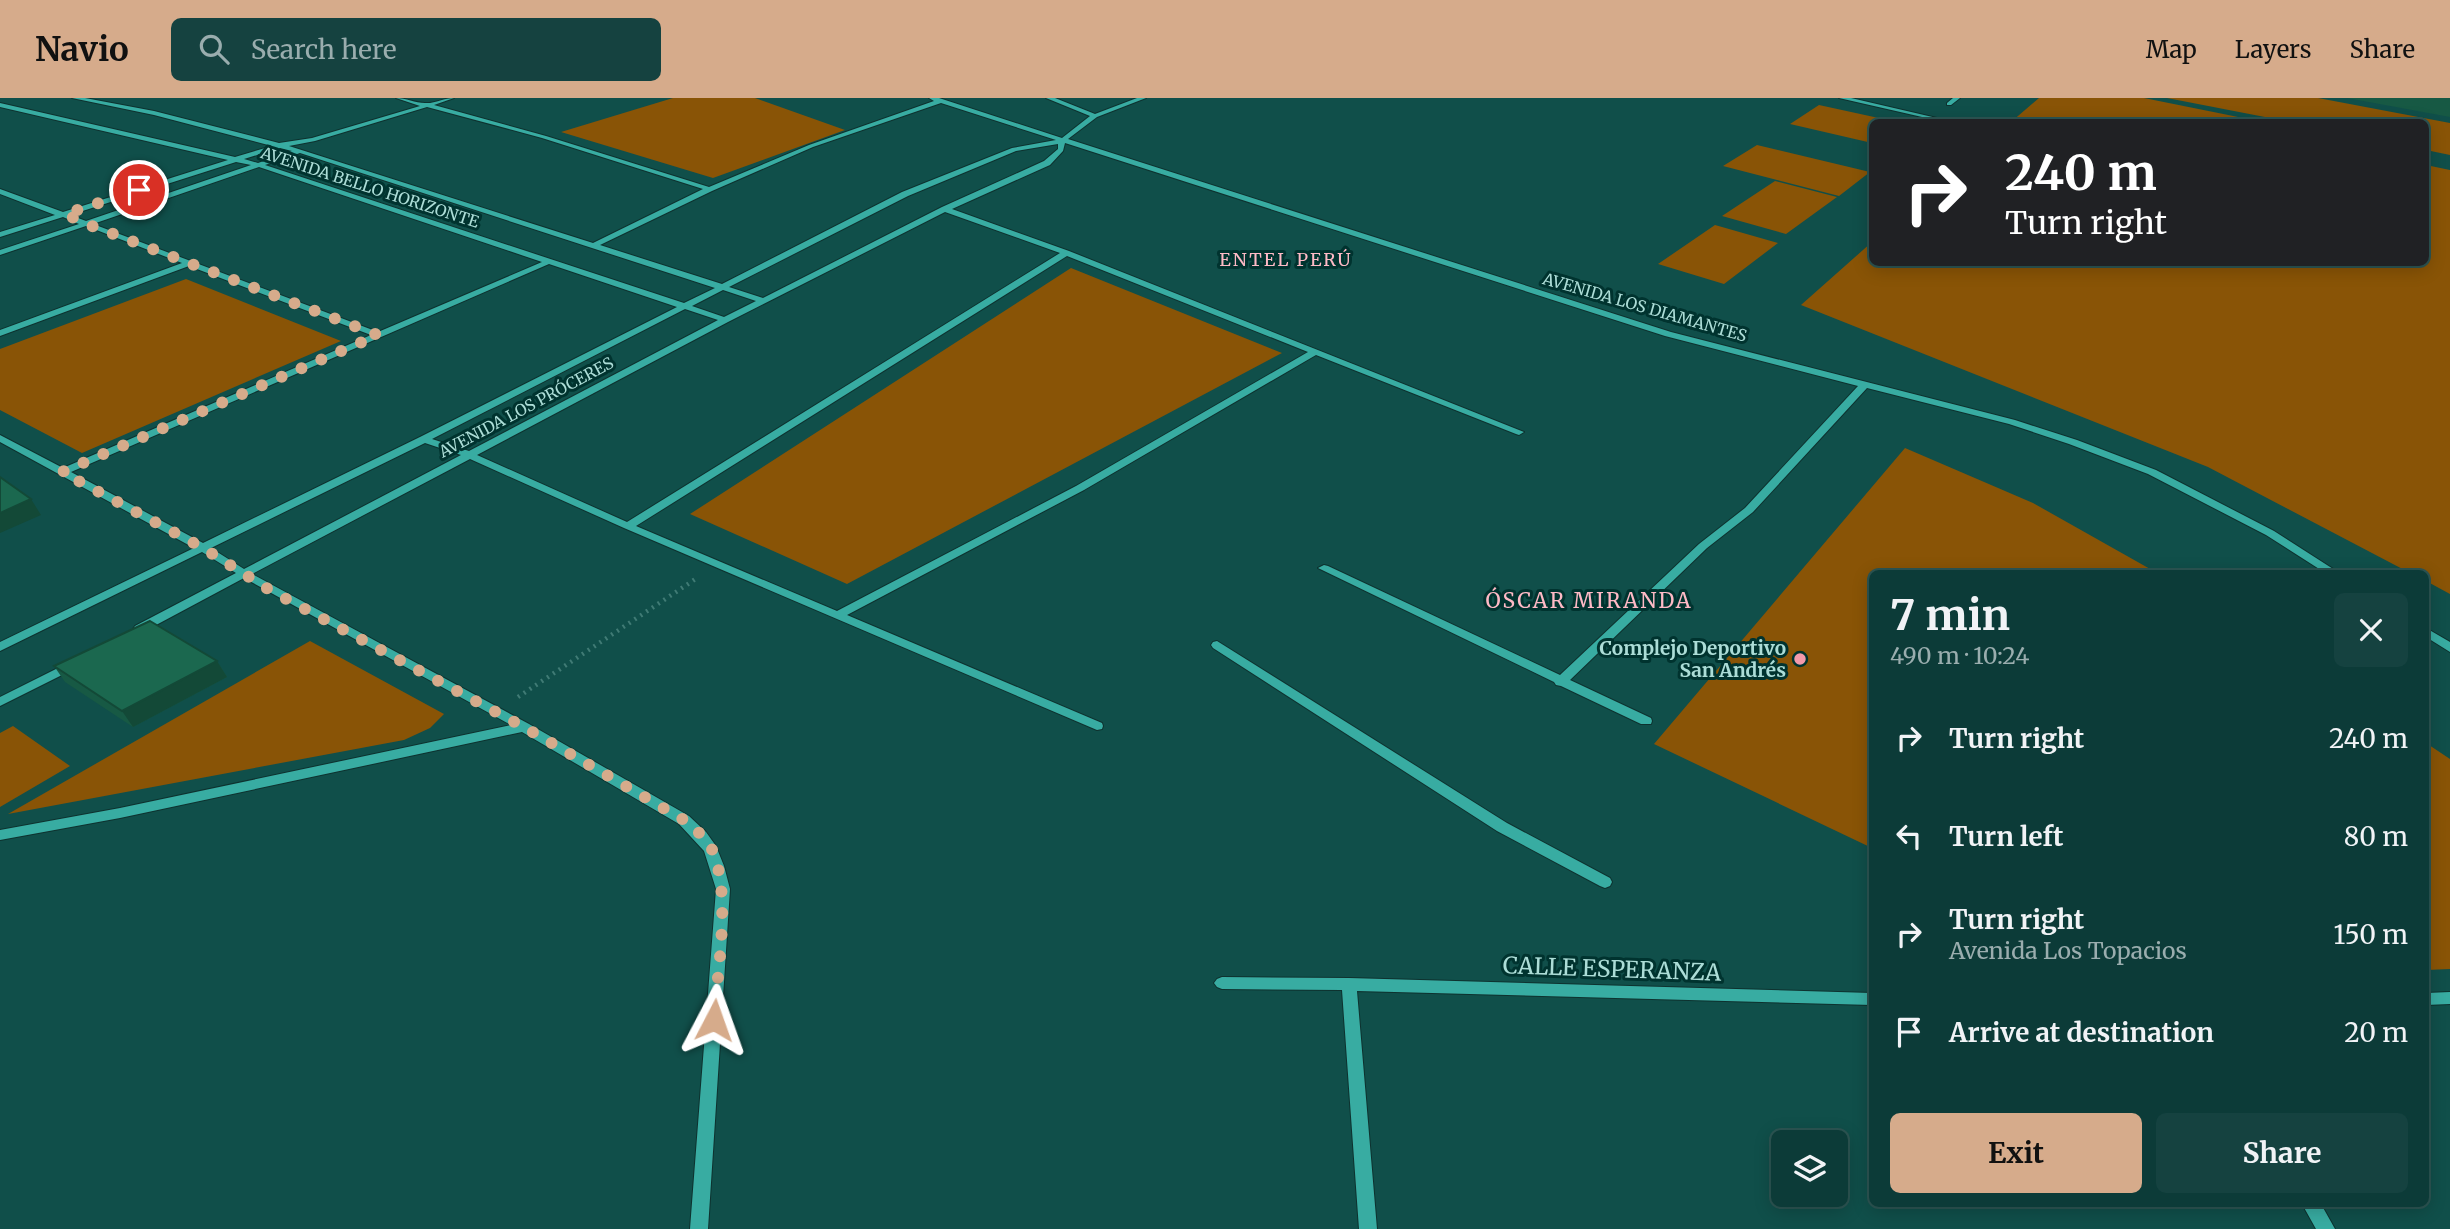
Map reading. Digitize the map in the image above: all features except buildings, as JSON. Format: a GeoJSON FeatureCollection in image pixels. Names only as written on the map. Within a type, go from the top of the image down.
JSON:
{"type":"FeatureCollection","features":[{"type":"Feature","properties":{"kind":"street","name":"AVENIDA BELLO HORIZONTE"},"geometry":{"type":"LineString","coordinates":[[75,98],[154,113],[281,145],[596,244],[762,300]]}},
{"type":"Feature","properties":{"kind":"street"},"geometry":{"type":"LineString","coordinates":[[399,98],[544,137],[709,189]]}},
{"type":"Feature","properties":{"kind":"street"},"geometry":{"type":"LineString","coordinates":[[0,234],[281,145],[313,140],[451,98]]}},
{"type":"Feature","properties":{"kind":"street"},"geometry":{"type":"LineString","coordinates":[[1049,98],[1095,116]]}},
{"type":"Feature","properties":{"kind":"street","name":"AVENIDA LOS PRÓCERES"},"geometry":{"type":"LineString","coordinates":[[0,647],[424,439],[905,194],[1014,149],[1062,141],[1095,116],[1143,98]]}},
{"type":"Feature","properties":{"kind":"street"},"geometry":{"type":"LineString","coordinates":[[1842,98],[1937,119]]}},
{"type":"Feature","properties":{"kind":"street"},"geometry":{"type":"LineString","coordinates":[[1949,104],[1957,98]]}},
{"type":"Feature","properties":{"kind":"street"},"geometry":{"type":"LineString","coordinates":[[596,244],[709,189],[811,146],[936,99]]}},
{"type":"Feature","properties":{"kind":"street","name":"AVENIDA LOS DIAMANTES"},"geometry":{"type":"LineString","coordinates":[[936,99],[1668,334],[2012,422],[2152,472],[2270,533],[2329,570]]}},
{"type":"Feature","properties":{"kind":"street","name":"AVENIDA BELLO HORIZONTE"},"geometry":{"type":"LineString","coordinates":[[0,104],[259,165],[725,320]]}},
{"type":"Feature","properties":{"kind":"street"},"geometry":{"type":"LineString","coordinates":[[0,253],[301,151],[313,140]]}},
{"type":"Feature","properties":{"kind":"street","name":"AVENIDA LOS PRÓCERES"},"geometry":{"type":"LineString","coordinates":[[135,632],[762,300],[945,209],[1047,163],[1062,150],[1062,141]]}},
{"type":"Feature","properties":{"kind":"street"},"geometry":{"type":"LineString","coordinates":[[0,191],[378,335]]}},
{"type":"Feature","properties":{"kind":"street"},"geometry":{"type":"LineString","coordinates":[[945,209],[1066,253],[1520,432]]}},
{"type":"Feature","properties":{"kind":"street"},"geometry":{"type":"LineString","coordinates":[[628,526],[1066,253]]}},
{"type":"Feature","properties":{"kind":"street"},"geometry":{"type":"LineString","coordinates":[[62,472],[550,261]]}},
{"type":"Feature","properties":{"kind":"street"},"geometry":{"type":"LineString","coordinates":[[0,332],[189,263]]}},
{"type":"Feature","properties":{"kind":"street"},"geometry":{"type":"LineString","coordinates":[[837,615],[1080,488],[1316,351]]}},
{"type":"Feature","properties":{"kind":"street"},"geometry":{"type":"LineString","coordinates":[[1560,682],[1703,546],[1749,510],[1865,384]]}},
{"type":"Feature","properties":{"kind":"street"},"geometry":{"type":"LineString","coordinates":[[0,438],[524,727],[684,820],[706,840],[716,858],[723,889],[699,1229]]}},
{"type":"Feature","properties":{"kind":"street"},"geometry":{"type":"LineString","coordinates":[[424,439],[470,455],[628,526],[1097,726]]}},
{"type":"Feature","properties":{"kind":"street"},"geometry":{"type":"LineString","coordinates":[[1324,568],[1646,721]]}},
{"type":"Feature","properties":{"kind":"street"},"geometry":{"type":"LineString","coordinates":[[2429,634],[2450,648]]}},
{"type":"Feature","properties":{"kind":"street"},"geometry":{"type":"LineString","coordinates":[[1217,645],[1502,827],[1605,882]]}},
{"type":"Feature","properties":{"kind":"street"},"geometry":{"type":"LineString","coordinates":[[0,702],[86,657]]}},
{"type":"Feature","properties":{"kind":"street"},"geometry":{"type":"LineString","coordinates":[[0,835],[133,811],[524,727]]}},
{"type":"Feature","properties":{"kind":"street","name":"CALLE ESPERANZA"},"geometry":{"type":"LineString","coordinates":[[1222,983],[1349,984],[1869,999]]}},
{"type":"Feature","properties":{"kind":"street"},"geometry":{"type":"LineString","coordinates":[[1349,984],[1368,1229]]}},
{"type":"Feature","properties":{"kind":"street"},"geometry":{"type":"LineString","coordinates":[[2429,999],[2450,998]]}},
{"type":"Feature","properties":{"kind":"street"},"geometry":{"type":"LineString","coordinates":[[2313,1207],[2326,1229]]}},
{"type":"Feature","properties":{"kind":"path"},"geometry":{"type":"LineString","coordinates":[[496,712],[719,564]]}},
{"type":"Feature","properties":{"kind":"shaded area"},"geometry":{"type":"Polygon","coordinates":[[[673,98],[755,98],[845,130],[713,178],[561,132],[673,98]]]}},
{"type":"Feature","properties":{"kind":"shaded area"},"geometry":{"type":"Polygon","coordinates":[[[2039,98],[2144,98],[2248,119],[2014,119],[2039,98]]]}},
{"type":"Feature","properties":{"kind":"shaded area"},"geometry":{"type":"Polygon","coordinates":[[[2167,98],[2318,98],[2429,119],[2275,119],[2167,98]]]}},
{"type":"Feature","properties":{"kind":"shaded area"},"geometry":{"type":"Polygon","coordinates":[[[1819,105],[1883,119],[1869,119],[1869,142],[1790,124],[1819,105]]]}},
{"type":"Feature","properties":{"kind":"shaded area"},"geometry":{"type":"Polygon","coordinates":[[[2429,119],[2450,123],[2450,155],[2429,151],[2429,119]]]}},
{"type":"Feature","properties":{"kind":"shaded area"},"geometry":{"type":"Polygon","coordinates":[[[1757,145],[1869,173],[1839,196],[1723,166],[1757,145]]]}},
{"type":"Feature","properties":{"kind":"shaded area"},"geometry":{"type":"Polygon","coordinates":[[[2429,166],[2450,170],[2450,594],[2429,583],[2429,570],[2404,570],[2208,467],[1801,305],[1869,245],[1869,266],[2429,266],[2429,166]]]}},
{"type":"Feature","properties":{"kind":"shaded area"},"geometry":{"type":"Polygon","coordinates":[[[1775,181],[1837,197],[1786,234],[1722,216],[1775,181]]]}},
{"type":"Feature","properties":{"kind":"shaded area"},"geometry":{"type":"Polygon","coordinates":[[[1715,225],[1778,243],[1724,284],[1658,264],[1715,225]]]}},
{"type":"Feature","properties":{"kind":"shaded area"},"geometry":{"type":"Polygon","coordinates":[[[1071,268],[1282,353],[847,584],[690,514],[1071,268]]]}},
{"type":"Feature","properties":{"kind":"shaded area"},"geometry":{"type":"Polygon","coordinates":[[[186,279],[341,341],[82,453],[0,410],[0,349],[186,279]]]}},
{"type":"Feature","properties":{"kind":"shaded area","name":"Complejo Deportivo San Andrés"},"geometry":{"type":"Polygon","coordinates":[[[1905,448],[2033,503],[2152,570],[1869,570],[1869,847],[1654,744],[1905,448]]]}},
{"type":"Feature","properties":{"kind":"shaded area"},"geometry":{"type":"Polygon","coordinates":[[[310,641],[444,714],[430,728],[404,740],[8,814],[310,641]]]}},
{"type":"Feature","properties":{"kind":"shaded area"},"geometry":{"type":"Polygon","coordinates":[[[13,726],[70,766],[0,807],[0,733],[13,726]]]}},
{"type":"Feature","properties":{"kind":"shaded area"},"geometry":{"type":"Polygon","coordinates":[[[2429,745],[2450,759],[2450,969],[2429,970],[2429,745]]]}},
{"type":"Feature","properties":{"kind":"place","name":"Complejo Deportivo San Andrés"},"geometry":{"type":"Point","coordinates":[1800,659]}},
{"type":"Feature","properties":{"kind":"district","name":"ENTEL PERÚ"},"geometry":{"type":"Point","coordinates":[1286,260]}},
{"type":"Feature","properties":{"kind":"district","name":"ÓSCAR MIRANDA"},"geometry":{"type":"Point","coordinates":[1589,601]}},
{"type":"Feature","properties":{"kind":"route"},"geometry":{"type":"LineString","coordinates":[[139,190],[65,214],[378,335],[62,472],[203,548],[268,589],[524,727],[684,820],[706,840],[716,858],[723,889],[714,1020]]}}]}
